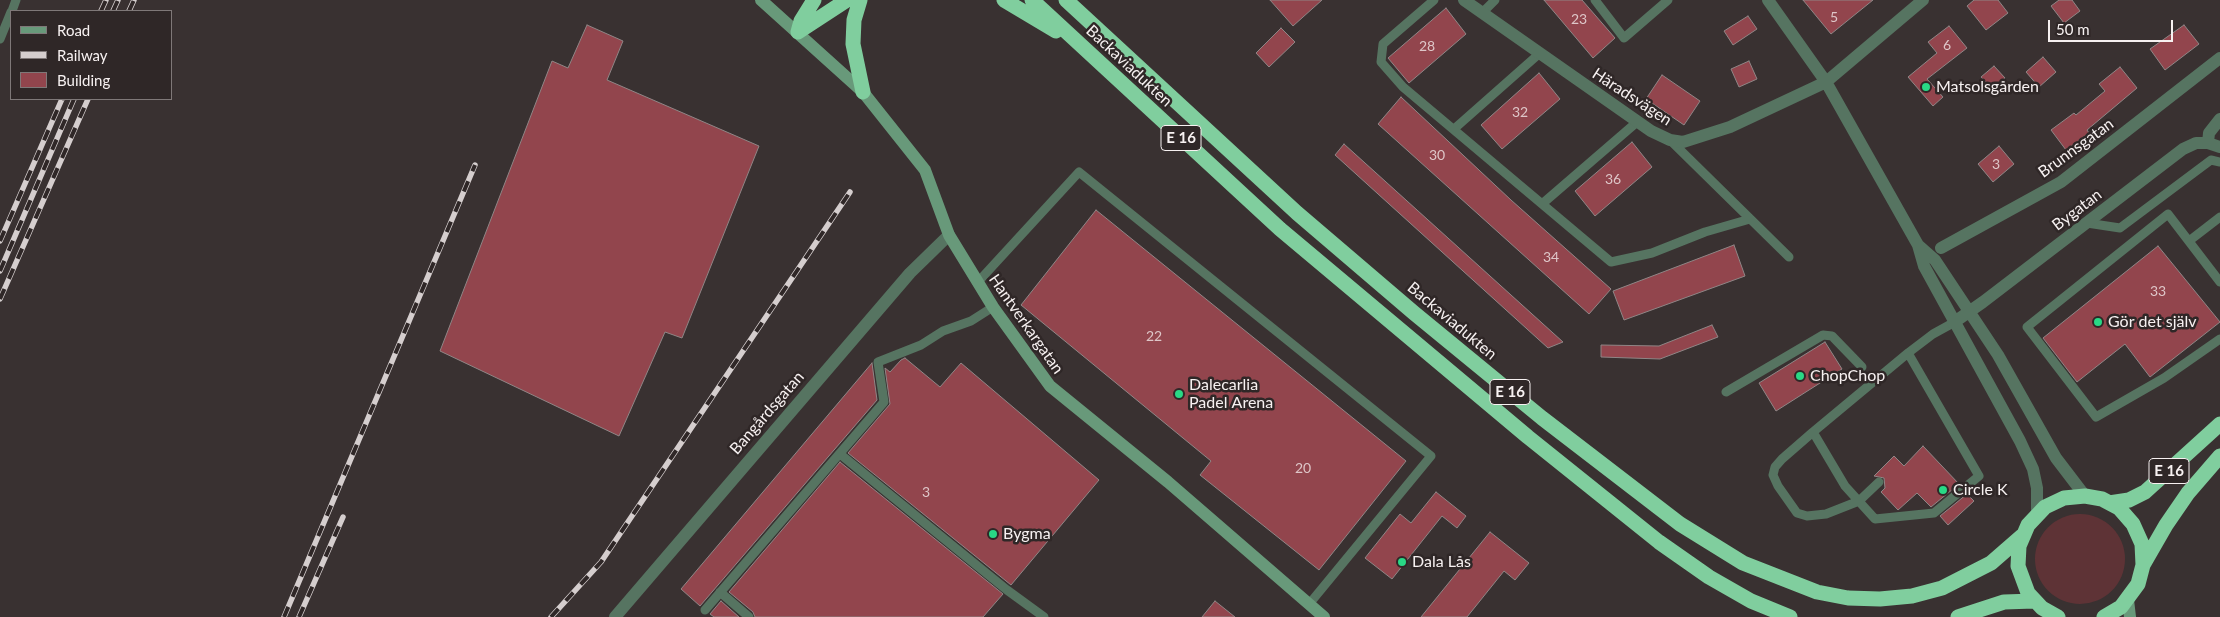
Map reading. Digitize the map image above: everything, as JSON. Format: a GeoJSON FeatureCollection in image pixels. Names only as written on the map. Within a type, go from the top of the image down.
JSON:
{"type":"FeatureCollection","features":[{"type":"Feature","properties":{"kind":"highway"},"geometry":{"type":"LineString","coordinates":[[798,32],[801,21],[814,0]]}},
{"type":"Feature","properties":{"kind":"highway"},"geometry":{"type":"LineString","coordinates":[[798,32],[847,0]]}},
{"type":"Feature","properties":{"kind":"highway"},"geometry":{"type":"LineString","coordinates":[[860,0],[854,20],[853,44],[863,92]]}},
{"type":"Feature","properties":{"kind":"highway"},"geometry":{"type":"LineString","coordinates":[[1004,0],[1083,48]]}},
{"type":"Feature","properties":{"kind":"highway","name":"Backaviadukten"},"geometry":{"type":"LineString","coordinates":[[1032,0],[1280,228],[1536,443],[1659,542],[1709,578],[1751,601],[1790,617]]}},
{"type":"Feature","properties":{"kind":"highway","name":"Backaviadukten"},"geometry":{"type":"LineString","coordinates":[[1066,0],[1297,213],[1414,313],[1542,418],[1672,518],[1709,544],[1743,564],[1817,592],[1848,598],[1880,599],[1912,596],[1942,588],[1991,563],[2022,536]]}},
{"type":"Feature","properties":{"kind":"highway","name":"E 16"},"geometry":{"type":"LineString","coordinates":[[2022,536],[2037,514],[2059,500],[2086,496],[2110,503],[2129,500],[2145,492],[2220,424]]}},
{"type":"Feature","properties":{"kind":"highway","name":"E 16"},"geometry":{"type":"LineString","coordinates":[[2104,617],[2128,600],[2138,584],[2143,565],[2188,493],[2220,456]]}},
{"type":"Feature","properties":{"kind":"highway"},"geometry":{"type":"LineString","coordinates":[[2110,503],[2127,516],[2139,534],[2142,544],[2143,565]]}},
{"type":"Feature","properties":{"kind":"highway"},"geometry":{"type":"LineString","coordinates":[[2022,536],[2018,566],[2024,584],[2034,601],[2058,617]]}},
{"type":"Feature","properties":{"kind":"highway"},"geometry":{"type":"LineString","coordinates":[[1958,617],[2004,602],[2034,601]]}},
{"type":"Feature","properties":{"kind":"street","name":"Hantverkargatan"},"geometry":{"type":"LineString","coordinates":[[761,0],[863,92],[925,170],[949,234],[977,283],[1050,386],[1310,603],[1321,616]]}},
{"type":"Feature","properties":{"kind":"street","name":"Häradsvägen"},"geometry":{"type":"LineString","coordinates":[[1464,0],[1637,122],[1670,140],[1683,142],[1730,127],[1826,82],[1914,3]]}},
{"type":"Feature","properties":{"kind":"street"},"geometry":{"type":"LineString","coordinates":[[1768,0],[1826,82],[1918,245],[1924,266],[1953,322],[2020,441],[2033,469],[2037,488],[2037,514]]}},
{"type":"Feature","properties":{"kind":"street","name":"Brunnsgatan"},"geometry":{"type":"LineString","coordinates":[[1941,248],[2061,182],[2220,58]]}},
{"type":"Feature","properties":{"kind":"street","name":"Bygatan"},"geometry":{"type":"LineString","coordinates":[[1953,322],[2086,224],[2183,149],[2196,143],[2214,145],[2209,133],[2220,119]]}},
{"type":"Feature","properties":{"kind":"street","name":"Bangårdsgatan"},"geometry":{"type":"LineString","coordinates":[[615,617],[897,288],[949,234]]}},
{"type":"Feature","properties":{"kind":"street"},"geometry":{"type":"LineString","coordinates":[[1918,245],[1935,260],[1998,355],[2056,458],[2086,496]]}},
{"type":"Feature","properties":{"kind":"street"},"geometry":{"type":"LineString","coordinates":[[2128,600],[2130,617]]}},
{"type":"Feature","properties":{"kind":"lane"},"geometry":{"type":"LineString","coordinates":[[1434,0],[1383,44],[1381,62],[1403,87],[1611,262],[1652,252],[1705,232],[1750,219]]}},
{"type":"Feature","properties":{"kind":"lane"},"geometry":{"type":"LineString","coordinates":[[1482,13],[1495,0]]}},
{"type":"Feature","properties":{"kind":"lane"},"geometry":{"type":"LineString","coordinates":[[1595,0],[1624,38],[1668,0]]}},
{"type":"Feature","properties":{"kind":"lane"},"geometry":{"type":"LineString","coordinates":[[0,39],[10,14]]}},
{"type":"Feature","properties":{"kind":"lane"},"geometry":{"type":"LineString","coordinates":[[1454,129],[1540,54]]}},
{"type":"Feature","properties":{"kind":"lane"},"geometry":{"type":"LineString","coordinates":[[1542,204],[1637,122]]}},
{"type":"Feature","properties":{"kind":"lane"},"geometry":{"type":"LineString","coordinates":[[1670,140],[1789,257]]}},
{"type":"Feature","properties":{"kind":"lane"},"geometry":{"type":"LineString","coordinates":[[2086,224],[2120,228],[2211,160],[2220,162]]}},
{"type":"Feature","properties":{"kind":"lane"},"geometry":{"type":"LineString","coordinates":[[977,283],[1079,172],[1431,456],[1310,603]]}},
{"type":"Feature","properties":{"kind":"lane"},"geometry":{"type":"LineString","coordinates":[[2220,282],[2168,214],[2027,327],[2096,417],[2164,378],[2220,338]]}},
{"type":"Feature","properties":{"kind":"lane"},"geometry":{"type":"LineString","coordinates":[[2189,241],[2220,217]]}},
{"type":"Feature","properties":{"kind":"lane"},"geometry":{"type":"LineString","coordinates":[[705,610],[884,402],[878,362],[921,345],[943,331],[971,321],[993,307]]}},
{"type":"Feature","properties":{"kind":"lane"},"geometry":{"type":"LineString","coordinates":[[1879,482],[1860,502],[1826,514],[1808,516],[1797,513],[1778,486],[1773,475],[1775,467],[1812,432],[1908,353],[1953,322]]}},
{"type":"Feature","properties":{"kind":"lane"},"geometry":{"type":"LineString","coordinates":[[1726,392],[1823,335],[1832,336],[1862,367]]}},
{"type":"Feature","properties":{"kind":"lane"},"geometry":{"type":"LineString","coordinates":[[1812,432],[1845,486],[1876,519],[1934,513],[1979,476],[1908,353]]}},
{"type":"Feature","properties":{"kind":"lane"},"geometry":{"type":"LineString","coordinates":[[840,454],[1006,590],[1044,617]]}},
{"type":"Feature","properties":{"kind":"lane"},"geometry":{"type":"LineString","coordinates":[[720,592],[749,617]]}},
{"type":"Feature","properties":{"kind":"shaded area"},"geometry":{"type":"Polygon","coordinates":[[[2071,514],[2089,514],[2105,521],[2118,534],[2125,550],[2125,568],[2118,584],[2105,597],[2089,604],[2071,604],[2055,597],[2042,584],[2035,568],[2035,550],[2042,534],[2055,521],[2071,514]]]}},
{"type":"Feature","properties":{"kind":"building"},"geometry":{"type":"Polygon","coordinates":[[[1270,0],[1322,0],[1293,26],[1270,0]]]}},
{"type":"Feature","properties":{"kind":"building"},"geometry":{"type":"Polygon","coordinates":[[[1544,0],[1582,0],[1615,38],[1593,58],[1544,0]]]}},
{"type":"Feature","properties":{"kind":"building"},"geometry":{"type":"Polygon","coordinates":[[[1803,0],[1873,0],[1831,34],[1803,0]]]}},
{"type":"Feature","properties":{"kind":"building"},"geometry":{"type":"Polygon","coordinates":[[[1974,0],[1998,0],[2008,13],[1986,30],[1967,6],[1974,0]]]}},
{"type":"Feature","properties":{"kind":"building"},"geometry":{"type":"Polygon","coordinates":[[[2059,0],[2072,0],[2080,11],[2064,23],[2051,6],[2059,0]]]}},
{"type":"Feature","properties":{"kind":"building"},"geometry":{"type":"Polygon","coordinates":[[[1446,8],[1466,34],[1409,83],[1388,58],[1446,8]]]}},
{"type":"Feature","properties":{"kind":"building"},"geometry":{"type":"Polygon","coordinates":[[[1748,16],[1757,29],[1733,45],[1724,31],[1748,16]]]}},
{"type":"Feature","properties":{"kind":"building"},"geometry":{"type":"Polygon","coordinates":[[[587,25],[623,41],[607,80],[759,146],[682,338],[665,332],[619,436],[440,351],[552,61],[568,68],[587,25]]]}},
{"type":"Feature","properties":{"kind":"building"},"geometry":{"type":"Polygon","coordinates":[[[2184,25],[2199,44],[2165,70],[2150,49],[2184,25]]]}},
{"type":"Feature","properties":{"kind":"building"},"geometry":{"type":"Polygon","coordinates":[[[1949,26],[1967,48],[1927,79],[1943,97],[1933,106],[1908,77],[1937,53],[1928,42],[1949,26]]]}},
{"type":"Feature","properties":{"kind":"building"},"geometry":{"type":"Polygon","coordinates":[[[1281,28],[1295,42],[1269,67],[1256,53],[1281,28]]]}},
{"type":"Feature","properties":{"kind":"building"},"geometry":{"type":"Polygon","coordinates":[[[2043,57],[2056,72],[2039,87],[2026,72],[2043,57]]]}},
{"type":"Feature","properties":{"kind":"building"},"geometry":{"type":"Polygon","coordinates":[[[1749,61],[1757,79],[1739,87],[1731,69],[1749,61]]]}},
{"type":"Feature","properties":{"kind":"building"},"geometry":{"type":"Polygon","coordinates":[[[1994,66],[2005,78],[1992,89],[1981,77],[1994,66]]]}},
{"type":"Feature","properties":{"kind":"building"},"geometry":{"type":"Polygon","coordinates":[[[2120,67],[2137,88],[2087,130],[2089,133],[2066,150],[2051,130],[2074,113],[2076,115],[2105,91],[2099,84],[2120,67]]]}},
{"type":"Feature","properties":{"kind":"building"},"geometry":{"type":"Polygon","coordinates":[[[1539,73],[1560,99],[1502,149],[1481,125],[1539,73]]]}},
{"type":"Feature","properties":{"kind":"building"},"geometry":{"type":"Polygon","coordinates":[[[1662,75],[1700,101],[1684,125],[1646,99],[1662,75]]]}},
{"type":"Feature","properties":{"kind":"building"},"geometry":{"type":"Polygon","coordinates":[[[1401,97],[1511,200],[1611,289],[1589,314],[1378,124],[1401,97]]]}},
{"type":"Feature","properties":{"kind":"building"},"geometry":{"type":"Polygon","coordinates":[[[1632,142],[1652,167],[1595,216],[1575,191],[1632,142]]]}},
{"type":"Feature","properties":{"kind":"building"},"geometry":{"type":"Polygon","coordinates":[[[1344,144],[1563,342],[1548,348],[1335,155],[1344,144]]]}},
{"type":"Feature","properties":{"kind":"building"},"geometry":{"type":"Polygon","coordinates":[[[1999,146],[2014,164],[1993,182],[1978,164],[1999,146]]]}},
{"type":"Feature","properties":{"kind":"building"},"geometry":{"type":"Polygon","coordinates":[[[1096,210],[1406,461],[1319,570],[1200,475],[1211,461],[1021,305],[1096,210]]]}},
{"type":"Feature","properties":{"kind":"building"},"geometry":{"type":"Polygon","coordinates":[[[1734,245],[1745,276],[1624,320],[1613,291],[1734,245]]]}},
{"type":"Feature","properties":{"kind":"building"},"geometry":{"type":"Polygon","coordinates":[[[2158,246],[2220,322],[2150,377],[2125,344],[2077,382],[2043,338],[2158,246]]]}},
{"type":"Feature","properties":{"kind":"building"},"geometry":{"type":"Polygon","coordinates":[[[1712,325],[1718,337],[1660,359],[1601,357],[1601,345],[1659,346],[1712,325]]]}},
{"type":"Feature","properties":{"kind":"building","name":"ChopChop"},"geometry":{"type":"Polygon","coordinates":[[[1825,342],[1842,369],[1776,411],[1759,383],[1825,342]]]}},
{"type":"Feature","properties":{"kind":"building"},"geometry":{"type":"Polygon","coordinates":[[[905,358],[940,387],[961,363],[1099,480],[1011,585],[848,453],[890,404],[885,368],[890,372],[905,358]]]}},
{"type":"Feature","properties":{"kind":"building"},"geometry":{"type":"Polygon","coordinates":[[[872,363],[877,400],[700,606],[681,589],[872,363]]]}},
{"type":"Feature","properties":{"kind":"building"},"geometry":{"type":"Polygon","coordinates":[[[1923,446],[1959,484],[1931,507],[1917,493],[1898,510],[1881,492],[1885,488],[1884,478],[1874,476],[1894,456],[1904,466],[1923,446]]]}},
{"type":"Feature","properties":{"kind":"building"},"geometry":{"type":"Polygon","coordinates":[[[840,462],[1003,594],[983,617],[755,617],[753,612],[729,592],[840,462]]]}},
{"type":"Feature","properties":{"kind":"building"},"geometry":{"type":"Polygon","coordinates":[[[1436,492],[1466,516],[1457,528],[1442,516],[1392,579],[1365,558],[1400,514],[1411,523],[1436,492]]]}},
{"type":"Feature","properties":{"kind":"building"},"geometry":{"type":"Polygon","coordinates":[[[1967,494],[1974,501],[1948,525],[1940,516],[1967,494]]]}},
{"type":"Feature","properties":{"kind":"building"},"geometry":{"type":"Polygon","coordinates":[[[1490,532],[1529,563],[1515,580],[1504,571],[1467,617],[1421,617],[1490,532]]]}},
{"type":"Feature","properties":{"kind":"building"},"geometry":{"type":"Polygon","coordinates":[[[721,601],[739,617],[714,617],[710,614],[721,601]]]}},
{"type":"Feature","properties":{"kind":"building"},"geometry":{"type":"Polygon","coordinates":[[[1215,601],[1235,617],[1202,617],[1215,601]]]}},
{"type":"Feature","properties":{"kind":"railway"},"geometry":{"type":"LineString","coordinates":[[101,10],[106,0]]}},
{"type":"Feature","properties":{"kind":"railway"},"geometry":{"type":"LineString","coordinates":[[113,10],[118,0]]}},
{"type":"Feature","properties":{"kind":"railway"},"geometry":{"type":"LineString","coordinates":[[129,10],[134,0]]}},
{"type":"Feature","properties":{"kind":"railway"},"geometry":{"type":"LineString","coordinates":[[0,241],[62,100]]}},
{"type":"Feature","properties":{"kind":"railway"},"geometry":{"type":"LineString","coordinates":[[0,271],[74,100]]}},
{"type":"Feature","properties":{"kind":"railway"},"geometry":{"type":"LineString","coordinates":[[0,299],[88,100]]}},
{"type":"Feature","properties":{"kind":"railway"},"geometry":{"type":"LineString","coordinates":[[284,617],[475,165]]}},
{"type":"Feature","properties":{"kind":"railway"},"geometry":{"type":"LineString","coordinates":[[551,617],[601,562],[850,192]]}},
{"type":"Feature","properties":{"kind":"railway"},"geometry":{"type":"LineString","coordinates":[[299,617],[343,517]]}},
{"type":"Feature","properties":{"kind":"place","name":"Matsolsgården"},"geometry":{"type":"Point","coordinates":[1926,87]}},
{"type":"Feature","properties":{"kind":"place","name":"Gör det själv"},"geometry":{"type":"Point","coordinates":[2098,322]}},
{"type":"Feature","properties":{"kind":"place","name":"ChopChop"},"geometry":{"type":"Point","coordinates":[1800,376]}},
{"type":"Feature","properties":{"kind":"place","name":"Dalecarlia Padel Arena"},"geometry":{"type":"Point","coordinates":[1179,394]}},
{"type":"Feature","properties":{"kind":"place","name":"Circle K"},"geometry":{"type":"Point","coordinates":[1943,490]}},
{"type":"Feature","properties":{"kind":"place","name":"Bygma"},"geometry":{"type":"Point","coordinates":[993,534]}},
{"type":"Feature","properties":{"kind":"place","name":"Dala Lås"},"geometry":{"type":"Point","coordinates":[1402,562]}}]}
